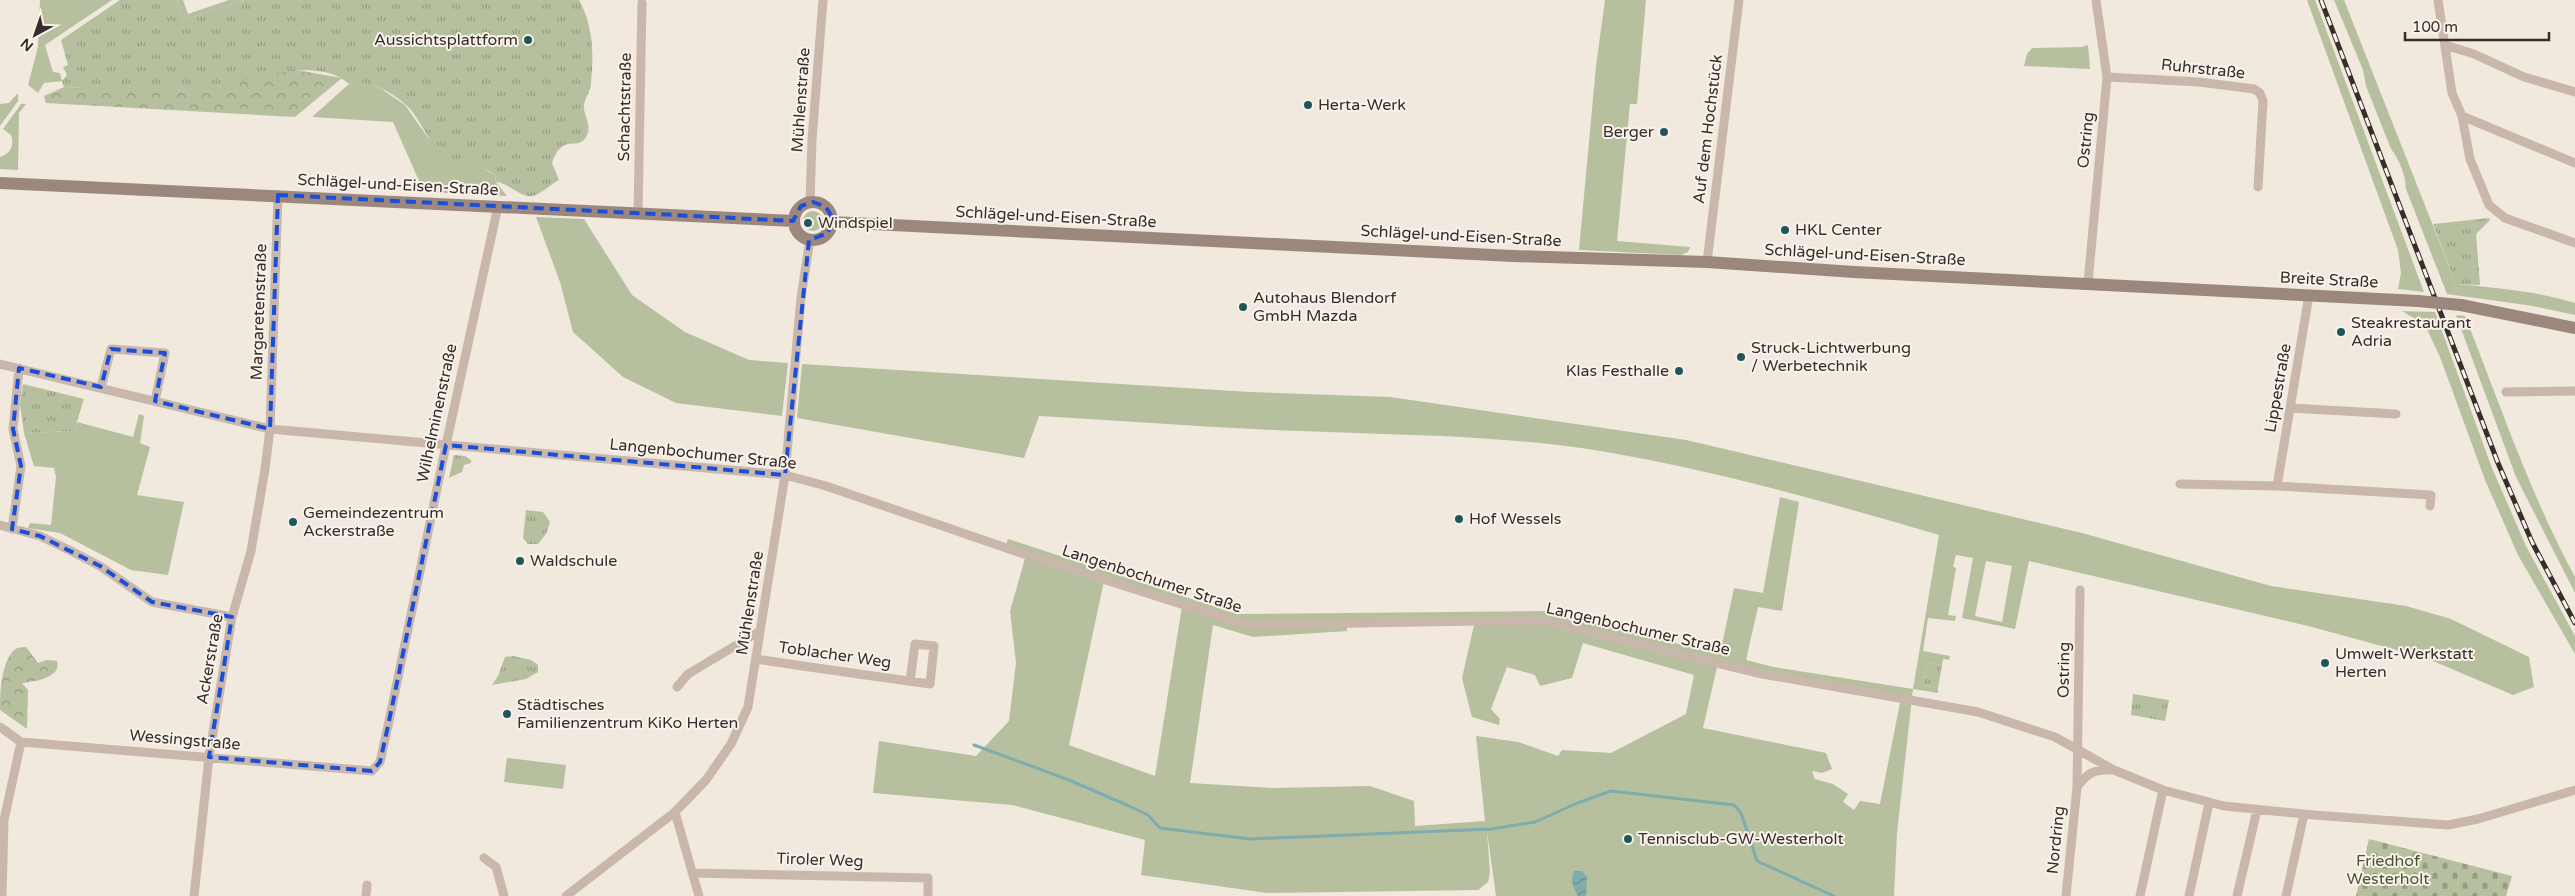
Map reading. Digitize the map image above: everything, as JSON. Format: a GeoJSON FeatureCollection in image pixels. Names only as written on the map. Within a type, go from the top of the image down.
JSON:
{"type":"FeatureCollection","features":[{"type":"Feature","properties":{"kind":"street","name":"Mühlenstraße"},"geometry":{"type":"LineString","coordinates":[[810,202],[812,140],[824,0]]}},
{"type":"Feature","properties":{"kind":"street","name":"Auf dem Hochstück"},"geometry":{"type":"LineString","coordinates":[[1707,262],[1738,0]]}},
{"type":"Feature","properties":{"kind":"street","name":"Ostring"},"geometry":{"type":"LineString","coordinates":[[2088,283],[2107,76],[2096,0]]}},
{"type":"Feature","properties":{"kind":"street"},"geometry":{"type":"LineString","coordinates":[[2438,0],[2452,93],[2462,116],[2470,159],[2489,205],[2505,218],[2575,243]]}},
{"type":"Feature","properties":{"kind":"street","name":"Schachtstraße"},"geometry":{"type":"LineString","coordinates":[[638,212],[642,3]]}},
{"type":"Feature","properties":{"kind":"street"},"geometry":{"type":"LineString","coordinates":[[2445,45],[2474,54],[2524,77],[2575,92]]}},
{"type":"Feature","properties":{"kind":"street","name":"Ruhrstraße"},"geometry":{"type":"LineString","coordinates":[[2107,76],[2199,82],[2254,89],[2260,93],[2263,101],[2258,187]]}},
{"type":"Feature","properties":{"kind":"street"},"geometry":{"type":"LineString","coordinates":[[2462,116],[2575,163]]}},
{"type":"Feature","properties":{"kind":"street","name":"Schlägel-und-Eisen-Straße"},"geometry":{"type":"LineString","coordinates":[[0,183],[638,212],[794,221]]}},
{"type":"Feature","properties":{"kind":"street","name":"Margaretenstraße"},"geometry":{"type":"LineString","coordinates":[[270,429],[278,195]]}},
{"type":"Feature","properties":{"kind":"street"},"geometry":{"type":"LineString","coordinates":[[810,202],[826,207],[832,222],[824,236],[810,239],[799,233],[794,221],[799,209],[810,202]]}},
{"type":"Feature","properties":{"kind":"street","name":"Wilhelminenstraße"},"geometry":{"type":"LineString","coordinates":[[372,771],[380,762],[498,206]]}},
{"type":"Feature","properties":{"kind":"street","name":"Schlägel-und-Eisen-Straße"},"geometry":{"type":"LineString","coordinates":[[832,222],[1513,256],[1707,262],[2088,283]]}},
{"type":"Feature","properties":{"kind":"street","name":"Mühlenstraße"},"geometry":{"type":"LineString","coordinates":[[566,896],[675,812],[706,780],[731,744],[748,708],[785,475],[801,298],[810,239]]}},
{"type":"Feature","properties":{"kind":"street","name":"Breite Straße"},"geometry":{"type":"LineString","coordinates":[[2088,283],[2418,301],[2461,306],[2572,328]]}},
{"type":"Feature","properties":{"kind":"street","name":"Lippestraße"},"geometry":{"type":"LineString","coordinates":[[2277,486],[2309,295]]}},
{"type":"Feature","properties":{"kind":"street"},"geometry":{"type":"LineString","coordinates":[[101,388],[111,349],[166,353],[155,401]]}},
{"type":"Feature","properties":{"kind":"street","name":"Langenbochumer Straße"},"geometry":{"type":"LineString","coordinates":[[0,364],[270,429],[785,475],[826,486],[1095,578],[1247,625],[1540,620],[1757,673],[1978,712],[2054,737],[2114,770],[2164,790],[2209,803],[2257,810],[2448,825],[2478,819],[2575,790]]}},
{"type":"Feature","properties":{"kind":"street"},"geometry":{"type":"LineString","coordinates":[[12,529],[21,466],[13,429],[19,368]]}},
{"type":"Feature","properties":{"kind":"street"},"geometry":{"type":"LineString","coordinates":[[2506,392],[2575,391]]}},
{"type":"Feature","properties":{"kind":"street"},"geometry":{"type":"LineString","coordinates":[[2290,408],[2396,414]]}},
{"type":"Feature","properties":{"kind":"street","name":"Ackerstraße"},"geometry":{"type":"LineString","coordinates":[[194,896],[209,757],[232,616],[251,551],[260,507],[270,429]]}},
{"type":"Feature","properties":{"kind":"street"},"geometry":{"type":"LineString","coordinates":[[2180,484],[2277,486],[2431,495],[2430,506]]}},
{"type":"Feature","properties":{"kind":"street"},"geometry":{"type":"LineString","coordinates":[[0,525],[40,536],[100,566],[152,602],[232,616]]}},
{"type":"Feature","properties":{"kind":"street","name":"Ostring"},"geometry":{"type":"LineString","coordinates":[[2078,751],[2080,590]]}},
{"type":"Feature","properties":{"kind":"street"},"geometry":{"type":"LineString","coordinates":[[677,687],[688,674],[760,631]]}},
{"type":"Feature","properties":{"kind":"street","name":"Toblacher Weg"},"geometry":{"type":"LineString","coordinates":[[756,659],[930,684],[934,646],[915,644],[910,681]]}},
{"type":"Feature","properties":{"kind":"street"},"geometry":{"type":"LineString","coordinates":[[0,727],[20,742],[4,820],[2,896]]}},
{"type":"Feature","properties":{"kind":"street","name":"Wessingstraße"},"geometry":{"type":"LineString","coordinates":[[20,742],[372,771]]}},
{"type":"Feature","properties":{"kind":"street","name":"Nordring"},"geometry":{"type":"LineString","coordinates":[[2066,896],[2077,787],[2078,751]]}},
{"type":"Feature","properties":{"kind":"street","name":"Nordring"},"geometry":{"type":"LineString","coordinates":[[2077,787],[2084,777],[2093,771],[2114,770]]}},
{"type":"Feature","properties":{"kind":"street"},"geometry":{"type":"LineString","coordinates":[[2140,896],[2164,790]]}},
{"type":"Feature","properties":{"kind":"street"},"geometry":{"type":"LineString","coordinates":[[2189,896],[2209,803]]}},
{"type":"Feature","properties":{"kind":"street"},"geometry":{"type":"LineString","coordinates":[[2237,896],[2257,810]]}},
{"type":"Feature","properties":{"kind":"street"},"geometry":{"type":"LineString","coordinates":[[675,812],[699,896]]}},
{"type":"Feature","properties":{"kind":"street"},"geometry":{"type":"LineString","coordinates":[[2286,896],[2304,814]]}},
{"type":"Feature","properties":{"kind":"street"},"geometry":{"type":"LineString","coordinates":[[484,858],[496,867],[504,896]]}},
{"type":"Feature","properties":{"kind":"street","name":"Tiroler Weg"},"geometry":{"type":"LineString","coordinates":[[692,873],[928,878],[928,896]]}},
{"type":"Feature","properties":{"kind":"street"},"geometry":{"type":"LineString","coordinates":[[366,896],[367,885]]}},
{"type":"Feature","properties":{"kind":"highlighted area"},"geometry":{"type":"Polygon","coordinates":[[[278,195],[793,221],[801,206],[813,202],[826,207],[832,217],[828,233],[809,240],[785,475],[446,445],[380,762],[372,771],[209,757],[232,617],[152,602],[100,566],[40,536],[12,529],[21,466],[13,429],[19,368],[101,387],[111,349],[165,353],[155,401],[270,429],[278,195]]]}},
{"type":"Feature","properties":{"kind":"green space"},"geometry":{"type":"Polygon","coordinates":[[[40,0],[112,0],[45,45],[53,72],[60,73],[62,81],[44,83],[38,93],[28,85],[38,47],[40,0]]]}},
{"type":"Feature","properties":{"kind":"green space"},"geometry":{"type":"Polygon","coordinates":[[[120,0],[177,0],[184,20],[244,0],[579,0],[590,30],[592,51],[591,86],[584,105],[588,124],[587,135],[579,143],[561,147],[557,153],[552,163],[559,180],[538,194],[528,196],[496,182],[495,175],[489,171],[457,161],[445,155],[434,145],[410,109],[390,93],[374,85],[349,84],[336,76],[322,71],[288,71],[201,89],[164,92],[64,87],[62,81],[67,75],[63,67],[68,65],[61,40],[120,0]]]}},
{"type":"Feature","properties":{"kind":"green space"},"geometry":{"type":"Polygon","coordinates":[[[177,0],[183,0],[188,14],[229,0],[244,0],[184,20],[177,0]]]}},
{"type":"Feature","properties":{"kind":"green space"},"geometry":{"type":"Polygon","coordinates":[[[1605,0],[1646,0],[1637,104],[1630,104],[1617,241],[1690,247],[1688,252],[1681,255],[1579,250],[1596,66],[1605,0]]]}},
{"type":"Feature","properties":{"kind":"green space"},"geometry":{"type":"Polygon","coordinates":[[[2307,0],[2315,0],[2424,292],[2398,289],[2401,273],[2398,250],[2307,0]]]}},
{"type":"Feature","properties":{"kind":"green space"},"geometry":{"type":"Polygon","coordinates":[[[2334,0],[2344,0],[2456,284],[2516,291],[2560,299],[2575,303],[2575,315],[2533,306],[2447,294],[2406,189],[2402,168],[2391,149],[2366,86],[2363,70],[2334,0]]]}},
{"type":"Feature","properties":{"kind":"green space"},"geometry":{"type":"Polygon","coordinates":[[[2088,45],[2090,69],[2024,66],[2027,54],[2032,48],[2082,47],[2088,45]]]}},
{"type":"Feature","properties":{"kind":"green space"},"geometry":{"type":"Polygon","coordinates":[[[296,70],[342,78],[295,117],[46,103],[44,96],[64,87],[177,91],[224,85],[273,72],[296,70]]]}},
{"type":"Feature","properties":{"kind":"green space"},"geometry":{"type":"Polygon","coordinates":[[[361,81],[380,88],[405,105],[429,139],[495,175],[496,182],[507,196],[424,192],[393,122],[312,117],[349,84],[361,81]]]}},
{"type":"Feature","properties":{"kind":"green space"},"geometry":{"type":"Polygon","coordinates":[[[18,93],[18,101],[0,126],[0,104],[9,103],[18,93]]]}},
{"type":"Feature","properties":{"kind":"green space"},"geometry":{"type":"Polygon","coordinates":[[[21,104],[26,104],[19,113],[18,170],[0,169],[0,157],[4,156],[12,146],[11,135],[3,129],[21,104]]]}},
{"type":"Feature","properties":{"kind":"green space"},"geometry":{"type":"Polygon","coordinates":[[[813,211],[820,214],[823,221],[820,228],[813,231],[806,228],[803,221],[806,214],[813,211]]]}},
{"type":"Feature","properties":{"kind":"green space"},"geometry":{"type":"Polygon","coordinates":[[[536,217],[584,219],[632,295],[685,332],[749,360],[788,363],[782,416],[676,403],[623,377],[573,332],[560,282],[536,217]]]}},
{"type":"Feature","properties":{"kind":"green space"},"geometry":{"type":"Polygon","coordinates":[[[2489,218],[2490,220],[2476,234],[2480,285],[2456,284],[2433,224],[2489,218]]]}},
{"type":"Feature","properties":{"kind":"green space"},"geometry":{"type":"Polygon","coordinates":[[[2402,311],[2435,312],[2492,468],[2526,546],[2575,636],[2575,654],[2518,555],[2485,480],[2440,357],[2425,325],[2402,311]]]}},
{"type":"Feature","properties":{"kind":"green space"},"geometry":{"type":"Polygon","coordinates":[[[2456,315],[2465,316],[2530,481],[2575,577],[2575,593],[2516,477],[2456,315]]]}},
{"type":"Feature","properties":{"kind":"green space"},"geometry":{"type":"Polygon","coordinates":[[[802,364],[1250,392],[1390,397],[1686,440],[2082,533],[2271,586],[2406,606],[2451,619],[2529,657],[2534,687],[2513,695],[2426,658],[2308,626],[2029,561],[2015,629],[1962,618],[1973,558],[1956,555],[1953,567],[1956,568],[1948,615],[1956,616],[1955,621],[1928,618],[1923,651],[1950,656],[1949,660],[1943,659],[1942,665],[1927,662],[1923,685],[1938,688],[1938,693],[1913,689],[1939,535],[1721,476],[1632,457],[1552,444],[1444,436],[1235,428],[1039,416],[1024,458],[797,418],[802,364]],[[1986,561],[1975,616],[2002,622],[2012,566],[1986,561]]]}},
{"type":"Feature","properties":{"kind":"green space"},"geometry":{"type":"Polygon","coordinates":[[[23,384],[84,399],[74,431],[24,433],[20,404],[23,384]]]}},
{"type":"Feature","properties":{"kind":"green space"},"geometry":{"type":"Polygon","coordinates":[[[139,414],[144,416],[140,443],[150,447],[137,495],[184,502],[168,575],[131,570],[60,533],[28,528],[30,523],[51,525],[56,477],[54,468],[34,466],[24,433],[74,431],[77,422],[133,437],[139,414]]]}},
{"type":"Feature","properties":{"kind":"green space"},"geometry":{"type":"Polygon","coordinates":[[[454,455],[465,456],[471,460],[471,463],[464,465],[462,472],[449,478],[454,455]]]}},
{"type":"Feature","properties":{"kind":"green space"},"geometry":{"type":"Polygon","coordinates":[[[1780,497],[1799,502],[1782,611],[1758,607],[1746,660],[1773,667],[1913,689],[1897,833],[1894,896],[1496,896],[1487,832],[1490,872],[1488,882],[1478,890],[1267,893],[1141,875],[1145,840],[1012,805],[873,793],[879,741],[976,756],[1009,721],[1016,663],[1010,611],[1026,555],[1005,548],[1008,539],[1237,614],[1543,611],[1720,654],[1734,588],[1763,593],[1780,497]],[[1104,581],[1069,745],[1155,776],[1182,606],[1104,581]],[[1475,621],[1347,622],[1347,631],[1253,637],[1213,625],[1190,783],[1273,788],[1370,786],[1414,801],[1415,826],[1485,821],[1476,736],[1518,742],[1558,756],[1562,750],[1611,753],[1686,714],[1694,675],[1583,643],[1572,678],[1540,686],[1535,675],[1507,667],[1491,709],[1500,719],[1499,725],[1472,717],[1462,678],[1475,621]],[[1718,663],[1703,728],[1826,753],[1832,769],[1822,773],[1812,771],[1815,779],[1833,784],[1848,794],[1843,802],[1854,810],[1860,801],[1880,804],[1901,698],[1718,663]]]}},
{"type":"Feature","properties":{"kind":"green space"},"geometry":{"type":"Polygon","coordinates":[[[526,510],[543,512],[550,522],[546,534],[538,544],[528,544],[523,538],[526,510]]]}},
{"type":"Feature","properties":{"kind":"green space"},"geometry":{"type":"Polygon","coordinates":[[[26,647],[38,663],[47,660],[57,661],[57,667],[51,675],[33,682],[22,683],[28,690],[27,729],[0,710],[2,676],[8,660],[17,648],[26,647]]]}},
{"type":"Feature","properties":{"kind":"green space"},"geometry":{"type":"Polygon","coordinates":[[[513,656],[531,660],[538,665],[538,672],[526,679],[492,685],[498,676],[505,657],[513,656]]]}},
{"type":"Feature","properties":{"kind":"green space"},"geometry":{"type":"Polygon","coordinates":[[[1927,662],[1942,665],[1938,688],[1923,685],[1927,662]]]}},
{"type":"Feature","properties":{"kind":"green space"},"geometry":{"type":"Polygon","coordinates":[[[2133,694],[2169,700],[2165,721],[2131,715],[2133,694]]]}},
{"type":"Feature","properties":{"kind":"green space"},"geometry":{"type":"Polygon","coordinates":[[[507,758],[566,765],[563,789],[504,782],[507,758]]]}},
{"type":"Feature","properties":{"kind":"green space","name":"Friedhof Westerholt"},"geometry":{"type":"Polygon","coordinates":[[[2369,839],[2512,876],[2506,896],[2356,896],[2369,839]]]}},
{"type":"Feature","properties":{"kind":"water"},"geometry":{"type":"Polygon","coordinates":[[[1575,871],[1582,871],[1587,877],[1586,896],[1578,896],[1572,883],[1575,871]]]}},
{"type":"Feature","properties":{"kind":"waterway"},"geometry":{"type":"LineString","coordinates":[[974,745],[1069,780],[1129,806],[1148,815],[1160,828],[1250,839],[1491,829],[1535,822],[1575,804],[1611,791],[1734,805],[1741,813],[1757,861],[1834,896]]}},
{"type":"Feature","properties":{"kind":"railway"},"geometry":{"type":"LineString","coordinates":[[2321,0],[2498,463],[2532,542],[2575,623]]}},
{"type":"Feature","properties":{"kind":"place","name":"Aussichtsplattform"},"geometry":{"type":"Point","coordinates":[528,40]}},
{"type":"Feature","properties":{"kind":"place","name":"Herta-Werk"},"geometry":{"type":"Point","coordinates":[1308,105]}},
{"type":"Feature","properties":{"kind":"place","name":"Berger"},"geometry":{"type":"Point","coordinates":[1664,132]}},
{"type":"Feature","properties":{"kind":"place","name":"Windspiel"},"geometry":{"type":"Point","coordinates":[808,223]}},
{"type":"Feature","properties":{"kind":"place","name":"HKL Center"},"geometry":{"type":"Point","coordinates":[1785,230]}},
{"type":"Feature","properties":{"kind":"place","name":"Autohaus Blendorf GmbH Mazda"},"geometry":{"type":"Point","coordinates":[1243,307]}},
{"type":"Feature","properties":{"kind":"place","name":"Steakrestaurant Adria"},"geometry":{"type":"Point","coordinates":[2341,332]}},
{"type":"Feature","properties":{"kind":"place","name":"Struck-Lichtwerbung / Werbetechnik"},"geometry":{"type":"Point","coordinates":[1741,357]}},
{"type":"Feature","properties":{"kind":"place","name":"Klas Festhalle"},"geometry":{"type":"Point","coordinates":[1679,371]}},
{"type":"Feature","properties":{"kind":"place","name":"Hof Wessels"},"geometry":{"type":"Point","coordinates":[1459,519]}},
{"type":"Feature","properties":{"kind":"place","name":"Gemeindezentrum Ackerstraße"},"geometry":{"type":"Point","coordinates":[293,522]}},
{"type":"Feature","properties":{"kind":"place","name":"Waldschule"},"geometry":{"type":"Point","coordinates":[520,561]}},
{"type":"Feature","properties":{"kind":"place","name":"Umwelt-Werkstatt Herten"},"geometry":{"type":"Point","coordinates":[2325,663]}},
{"type":"Feature","properties":{"kind":"place","name":"Städtisches Familienzentrum KiKo Herten"},"geometry":{"type":"Point","coordinates":[507,714]}},
{"type":"Feature","properties":{"kind":"place","name":"Tennisclub-GW-Westerholt"},"geometry":{"type":"Point","coordinates":[1628,839]}}]}
